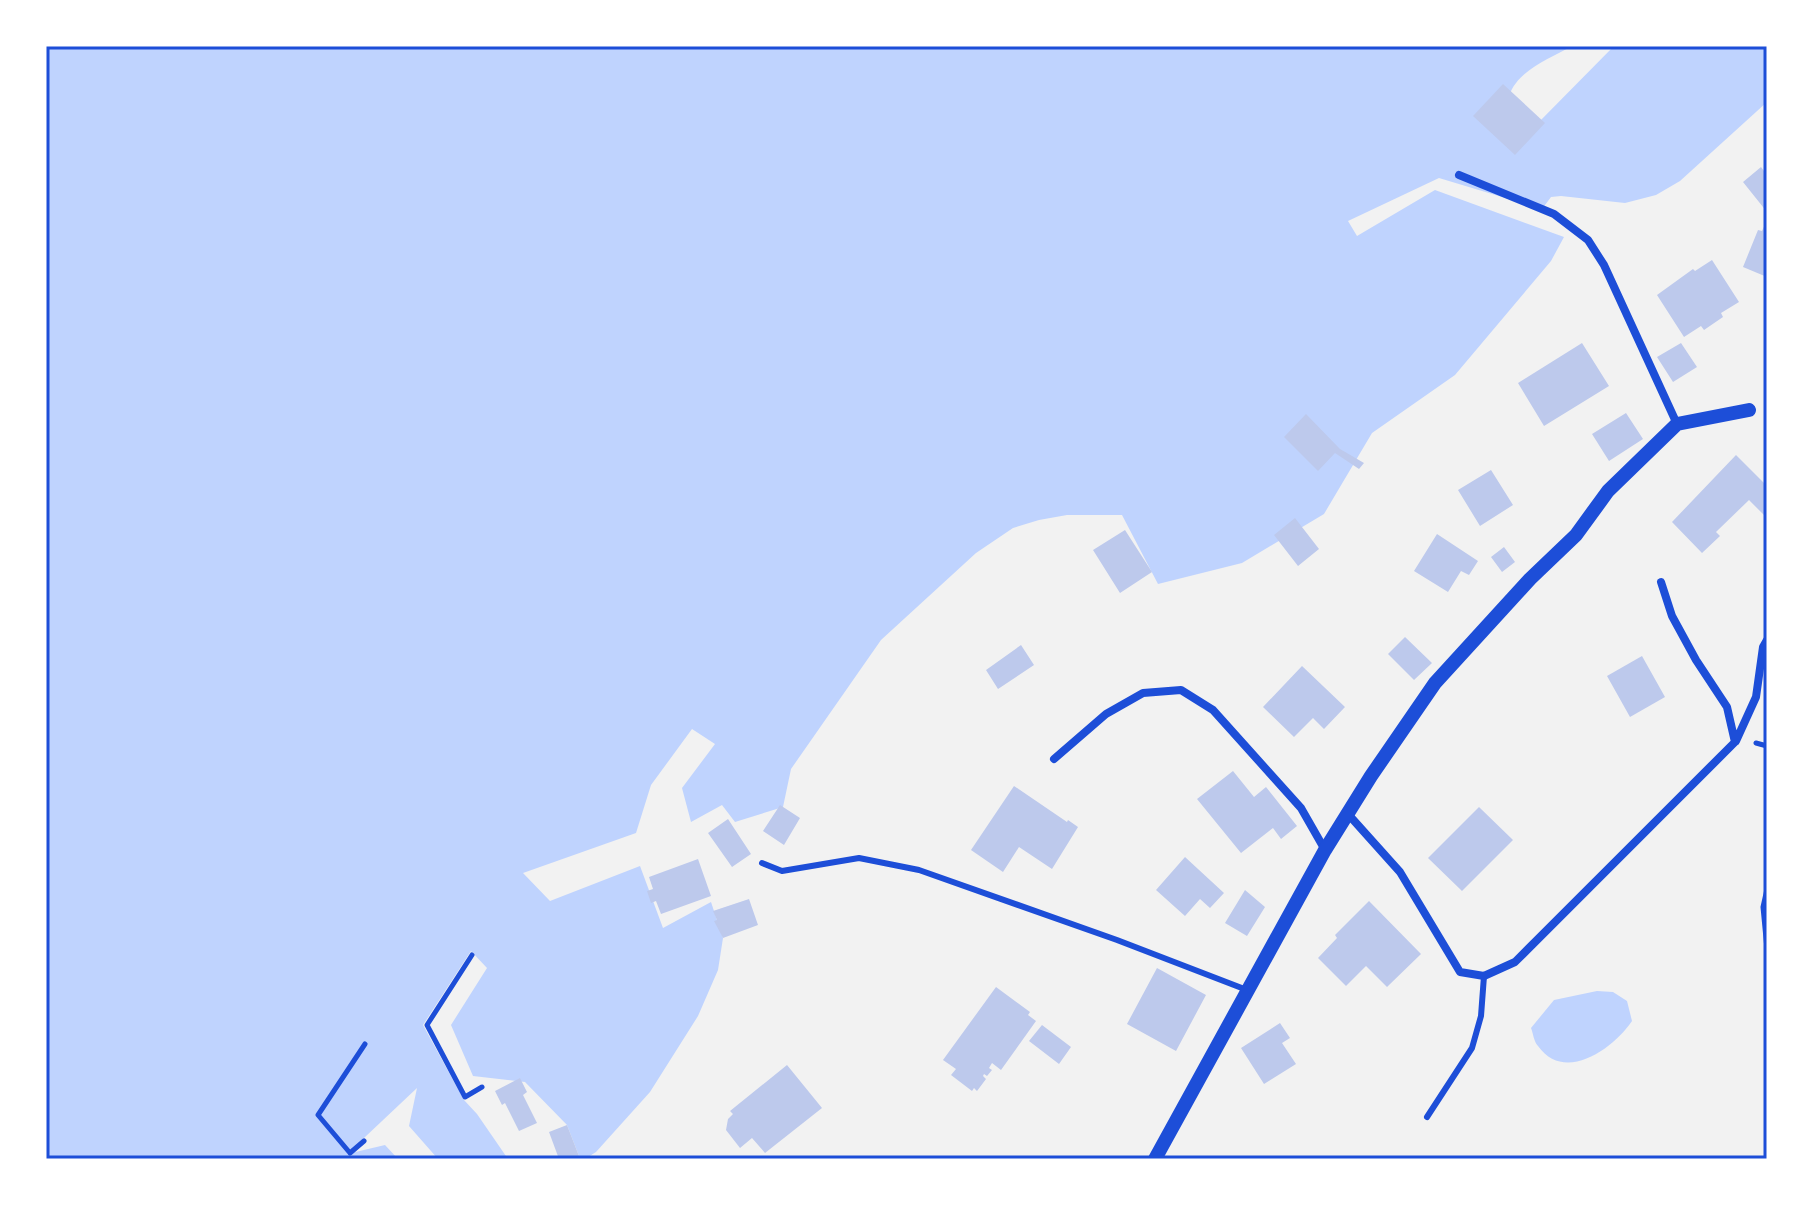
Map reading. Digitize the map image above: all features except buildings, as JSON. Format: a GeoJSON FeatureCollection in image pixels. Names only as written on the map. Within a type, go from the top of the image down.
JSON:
{"type":"FeatureCollection","features":[{"type":"Feature","properties":{"kind":"street"},"geometry":{"type":"LineString","coordinates":[[1459,175],[1554,214],[1588,240],[1604,265],[1677,424]]}},
{"type":"Feature","properties":{"kind":"street"},"geometry":{"type":"LineString","coordinates":[[1155,1159],[1325,850],[1435,683],[1530,579],[1576,535],[1608,491],[1677,424],[1749,410]]}},
{"type":"Feature","properties":{"kind":"street"},"geometry":{"type":"LineString","coordinates":[[1661,582],[1672,616],[1727,707],[1735,742]]}},
{"type":"Feature","properties":{"kind":"street"},"geometry":{"type":"LineString","coordinates":[[1348,814],[1400,872],[1460,972],[1484,976],[1515,962],[1735,742],[1756,697],[1763,647],[1767,640]]}},
{"type":"Feature","properties":{"kind":"street"},"geometry":{"type":"LineString","coordinates":[[1054,759],[1106,714],[1143,693],[1181,690],[1213,710],[1301,808],[1325,850]]}},
{"type":"Feature","properties":{"kind":"lane"},"geometry":{"type":"LineString","coordinates":[[762,863],[782,871],[859,858],[919,870],[1247,990]]}},
{"type":"Feature","properties":{"kind":"lane"},"geometry":{"type":"LineString","coordinates":[[1427,1117],[1472,1048],[1481,1016],[1484,976]]}},
{"type":"Feature","properties":{"kind":"path"},"geometry":{"type":"LineString","coordinates":[[1767,889],[1763,907],[1767,949]]}},
{"type":"Feature","properties":{"kind":"path"},"geometry":{"type":"LineString","coordinates":[[472,955],[427,1025],[465,1097],[482,1087]]}},
{"type":"Feature","properties":{"kind":"path"},"geometry":{"type":"LineString","coordinates":[[364,1141],[350,1153],[318,1115],[365,1044]]}},
{"type":"Feature","properties":{"kind":"water"},"geometry":{"type":"Polygon","coordinates":[[[46,46],[1572,46],[1527,72],[1509,96],[1538,123],[1614,46],[1767,46],[1767,102],[1680,181],[1656,195],[1625,203],[1551,197],[1542,209],[1439,178],[1348,221],[1357,236],[1435,190],[1564,237],[1551,261],[1455,375],[1372,433],[1324,514],[1242,563],[1158,584],[1122,515],[1067,515],[1013,528],[976,553],[881,640],[791,769],[783,807],[735,822],[722,805],[691,822],[682,788],[715,744],[692,729],[651,785],[636,833],[523,873],[550,901],[640,866],[663,928],[711,902],[723,938],[718,970],[698,1016],[650,1092],[596,1152],[585,1159],[577,1159],[579,1156],[567,1125],[525,1082],[473,1076],[451,1025],[487,968],[471,951],[423,1025],[464,1100],[508,1159],[438,1159],[409,1126],[417,1088],[347,1154],[385,1145],[398,1159],[46,1159],[46,46]]]}},
{"type":"Feature","properties":{"kind":"water"},"geometry":{"type":"Polygon","coordinates":[[[1597,991],[1613,992],[1627,1001],[1632,1021],[1614,1042],[1588,1058],[1562,1062],[1549,1057],[1537,1044],[1531,1028],[1554,1000],[1597,991]]]}}]}
